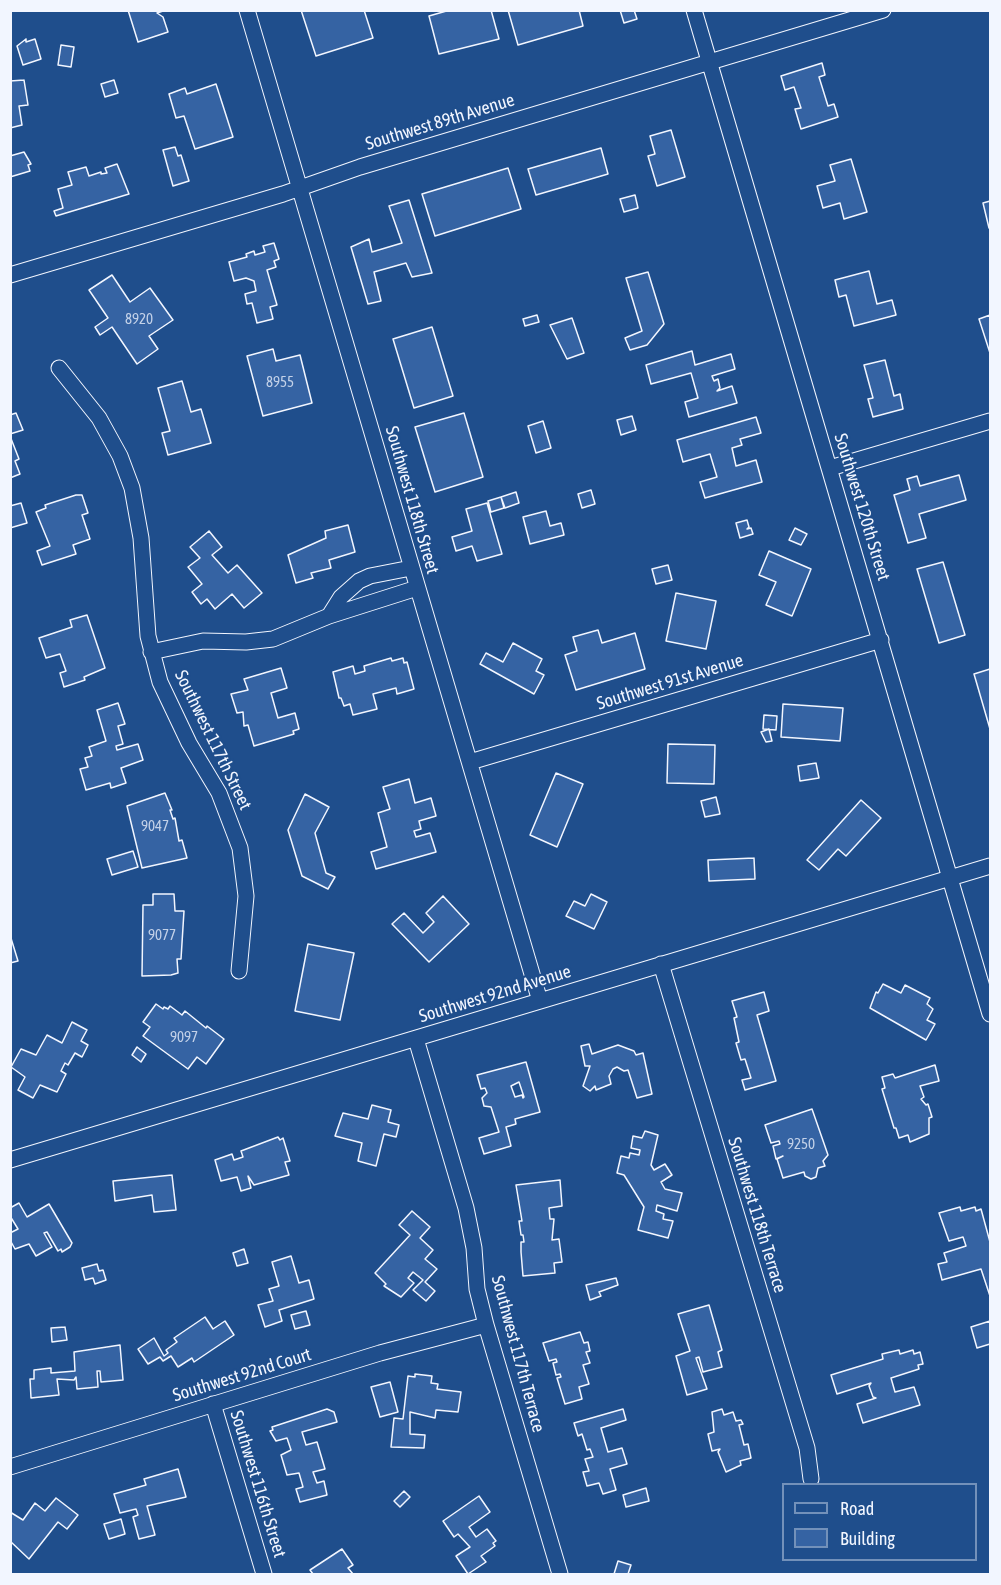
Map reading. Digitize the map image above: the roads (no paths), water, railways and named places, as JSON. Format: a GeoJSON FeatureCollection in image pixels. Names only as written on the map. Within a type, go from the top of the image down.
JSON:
{"type":"FeatureCollection","features":[{"type":"Feature","properties":{"kind":"street","name":"Southwest 118th Street"},"geometry":{"type":"LineString","coordinates":[[247,10],[540,1000]]}},
{"type":"Feature","properties":{"kind":"street","name":"Southwest 120th Street"},"geometry":{"type":"LineString","coordinates":[[694,10],[990,1014]]}},
{"type":"Feature","properties":{"kind":"street","name":"Southwest 89th Avenue"},"geometry":{"type":"LineString","coordinates":[[10,275],[883,10]]}},
{"type":"Feature","properties":{"kind":"street","name":"Southwest 117th Street"},"geometry":{"type":"LineString","coordinates":[[59,368],[99,418],[120,456],[132,488],[138,516],[146,620],[152,652],[170,704],[189,743],[219,792],[240,848],[246,896],[239,971]]}},
{"type":"Feature","properties":{"kind":"street"},"geometry":{"type":"LineString","coordinates":[[830,468],[990,420]]}},
{"type":"Feature","properties":{"kind":"street"},"geometry":{"type":"LineString","coordinates":[[329,616],[341,597],[359,581],[380,573],[411,568]]}},
{"type":"Feature","properties":{"kind":"street"},"geometry":{"type":"LineString","coordinates":[[152,652],[202,641],[246,642],[273,639],[329,616],[417,588]]}},
{"type":"Feature","properties":{"kind":"street","name":"Southwest 91st Avenue"},"geometry":{"type":"LineString","coordinates":[[470,762],[881,640]]}},
{"type":"Feature","properties":{"kind":"street","name":"Southwest 92nd Avenue"},"geometry":{"type":"LineString","coordinates":[[10,1160],[990,866]]}},
{"type":"Feature","properties":{"kind":"street","name":"Southwest 118th Terrace"},"geometry":{"type":"LineString","coordinates":[[661,964],[807,1448],[811,1479]]}},
{"type":"Feature","properties":{"kind":"street","name":"Southwest 117th Terrace"},"geometry":{"type":"LineString","coordinates":[[416,1039],[466,1208],[474,1248],[477,1289],[486,1324],[560,1575]]}},
{"type":"Feature","properties":{"kind":"street","name":"Southwest 92nd Court"},"geometry":{"type":"LineString","coordinates":[[10,1467],[213,1404],[486,1324]]}},
{"type":"Feature","properties":{"kind":"street","name":"Southwest 116th Street"},"geometry":{"type":"LineString","coordinates":[[213,1404],[264,1575]]}}]}
